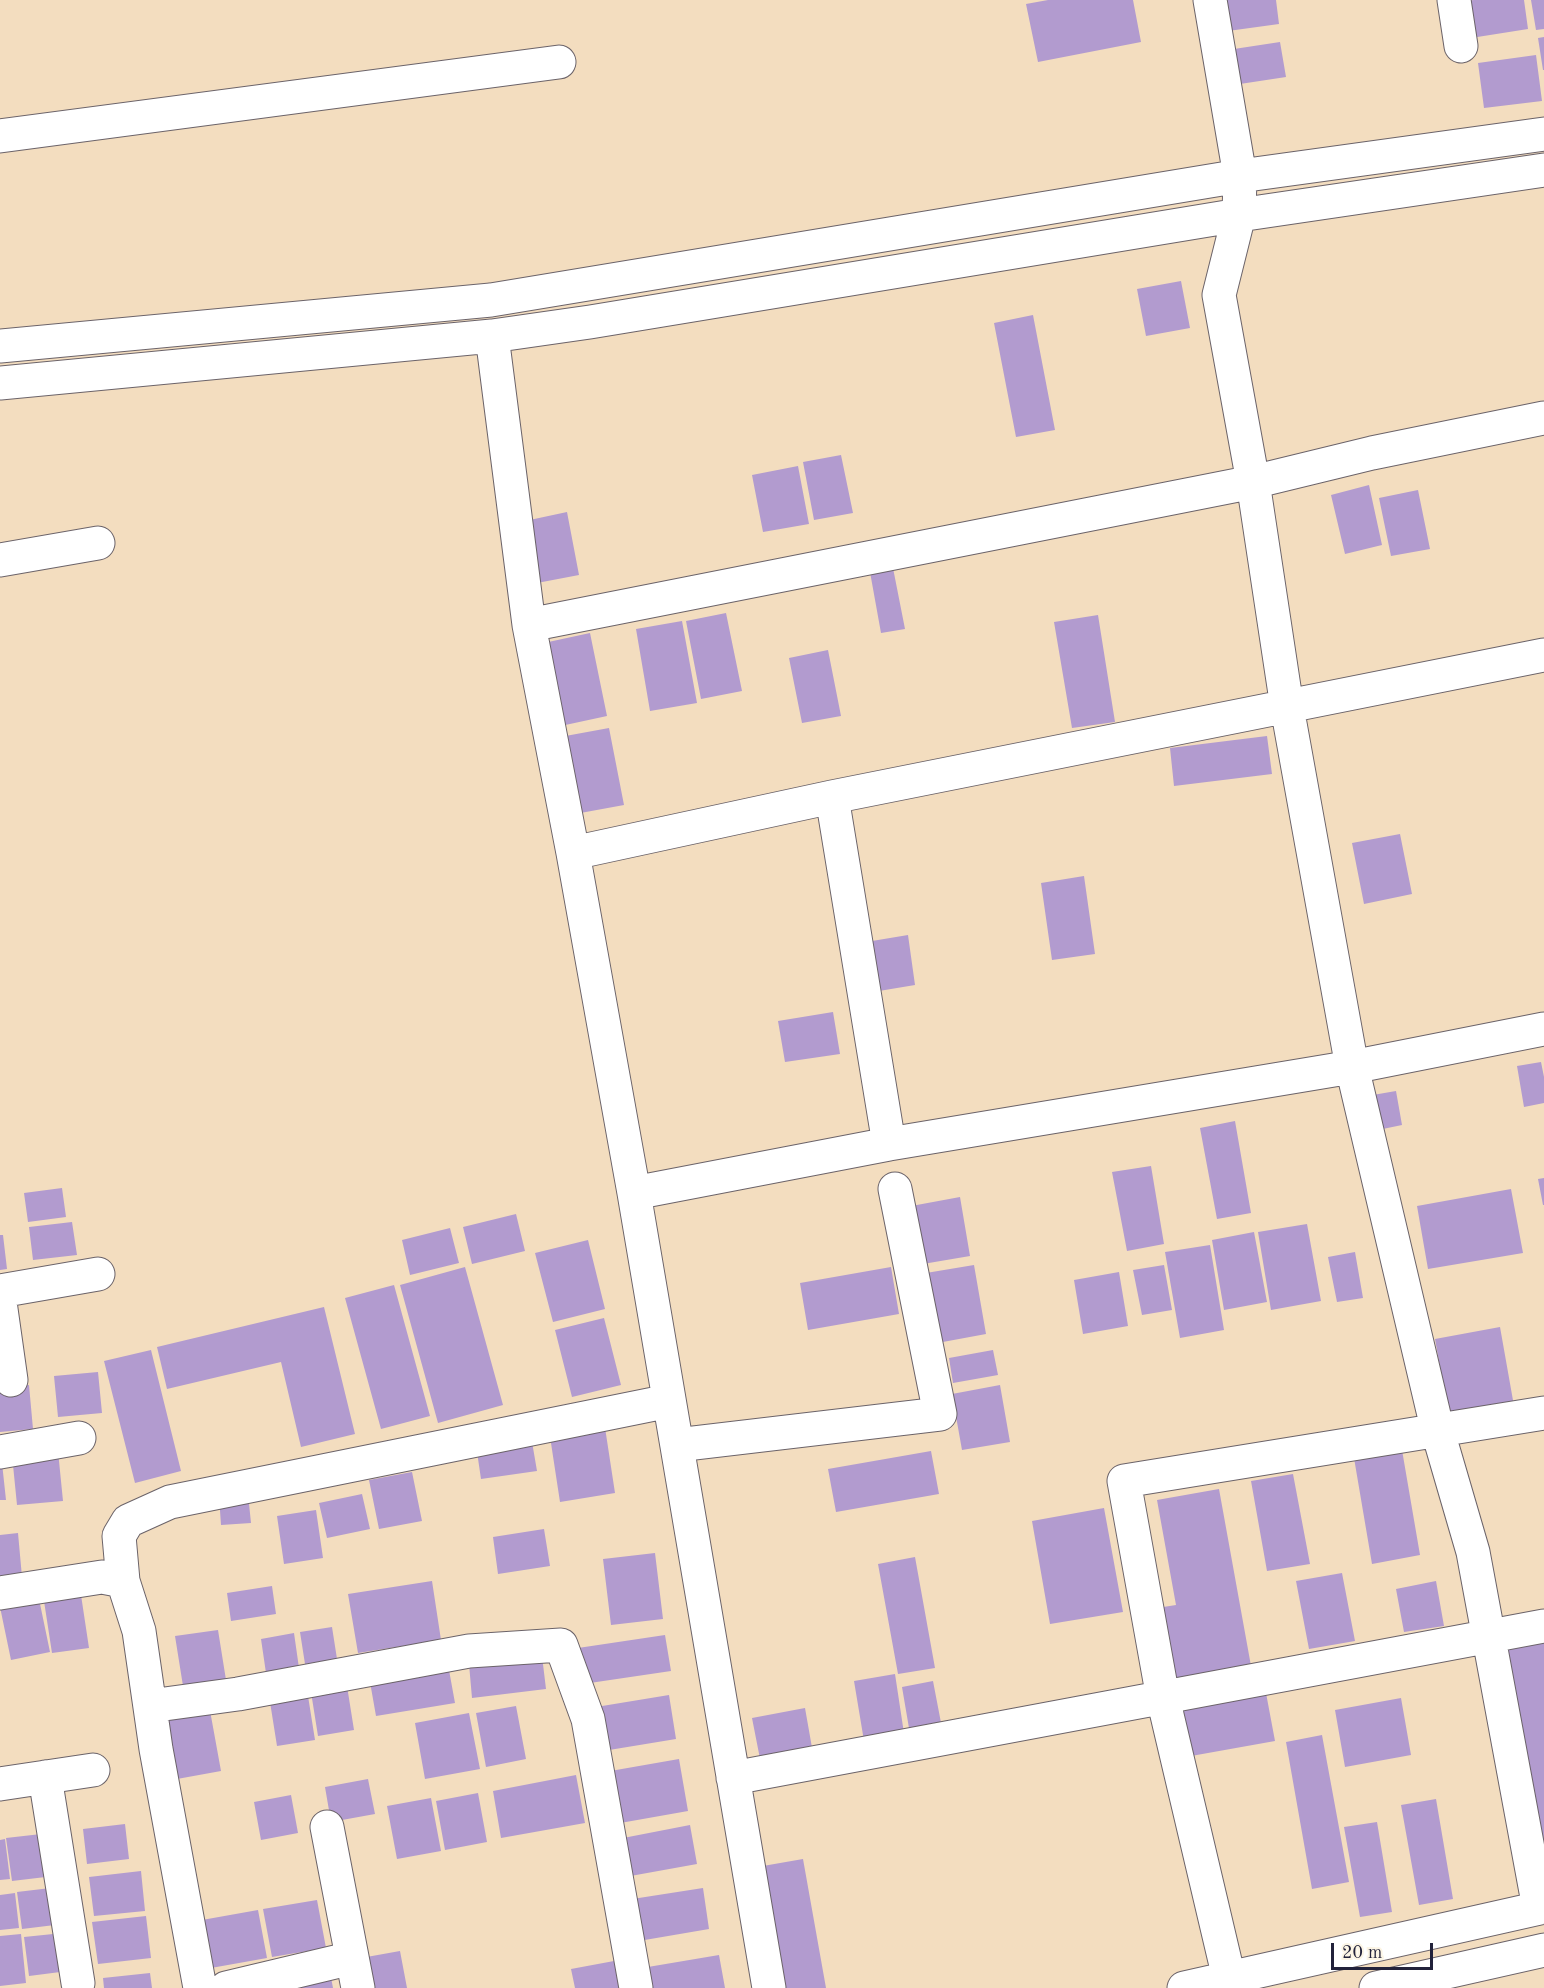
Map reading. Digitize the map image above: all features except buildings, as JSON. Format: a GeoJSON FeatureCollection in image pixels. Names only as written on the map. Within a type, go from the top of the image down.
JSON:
{"type":"FeatureCollection","features":[{"type":"Feature","properties":{"kind":"street"},"geometry":{"type":"LineString","coordinates":[[1184,1988],[1542,1908],[1508,1746],[1473,1552],[1438,1432],[1352,1067],[1287,707],[1253,482],[1219,296],[1239,215],[1240,176],[1210,0]]}},
{"type":"Feature","properties":{"kind":"street"},"geometry":{"type":"LineString","coordinates":[[1454,0],[1461,46]]}},
{"type":"Feature","properties":{"kind":"street"},"geometry":{"type":"LineString","coordinates":[[0,136],[559,62]]}},
{"type":"Feature","properties":{"kind":"street"},"geometry":{"type":"LineString","coordinates":[[0,346],[491,300],[1240,176],[1544,134]]}},
{"type":"Feature","properties":{"kind":"street"},"geometry":{"type":"LineString","coordinates":[[0,383],[492,336],[590,322],[1239,215],[1544,170]]}},
{"type":"Feature","properties":{"kind":"street"},"geometry":{"type":"LineString","coordinates":[[492,336],[529,625],[573,853],[634,1193],[769,1988]]}},
{"type":"Feature","properties":{"kind":"street"},"geometry":{"type":"LineString","coordinates":[[529,625],[1253,482],[1372,453],[1544,418]]}},
{"type":"Feature","properties":{"kind":"street"},"geometry":{"type":"LineString","coordinates":[[0,560],[98,543]]}},
{"type":"Feature","properties":{"kind":"street"},"geometry":{"type":"LineString","coordinates":[[573,853],[832,797],[1544,655]]}},
{"type":"Feature","properties":{"kind":"street"},"geometry":{"type":"LineString","coordinates":[[832,797],[888,1144]]}},
{"type":"Feature","properties":{"kind":"street"},"geometry":{"type":"LineString","coordinates":[[634,1193],[888,1144],[1352,1067],[1544,1029]]}},
{"type":"Feature","properties":{"kind":"street"},"geometry":{"type":"LineString","coordinates":[[677,1445],[940,1414],[895,1189]]}},
{"type":"Feature","properties":{"kind":"street"},"geometry":{"type":"LineString","coordinates":[[0,1291],[98,1274]]}},
{"type":"Feature","properties":{"kind":"street"},"geometry":{"type":"LineString","coordinates":[[0,1302],[11,1380]]}},
{"type":"Feature","properties":{"kind":"street"},"geometry":{"type":"LineString","coordinates":[[200,1988],[139,1631],[123,1581],[119,1536],[128,1521],[170,1502],[669,1401]]}},
{"type":"Feature","properties":{"kind":"street"},"geometry":{"type":"LineString","coordinates":[[1229,1978],[1163,1698],[1124,1481],[1438,1432],[1544,1413]]}},
{"type":"Feature","properties":{"kind":"street"},"geometry":{"type":"LineString","coordinates":[[0,1452],[79,1438]]}},
{"type":"Feature","properties":{"kind":"street"},"geometry":{"type":"LineString","coordinates":[[0,1593],[102,1577],[123,1581]]}},
{"type":"Feature","properties":{"kind":"street"},"geometry":{"type":"LineString","coordinates":[[733,1778],[1544,1626]]}},
{"type":"Feature","properties":{"kind":"street"},"geometry":{"type":"LineString","coordinates":[[150,1706],[238,1694],[469,1651],[561,1646],[588,1719],[636,1988]]}},
{"type":"Feature","properties":{"kind":"street"},"geometry":{"type":"LineString","coordinates":[[0,1784],[93,1770]]}},
{"type":"Feature","properties":{"kind":"street"},"geometry":{"type":"LineString","coordinates":[[45,1777],[78,1983]]}},
{"type":"Feature","properties":{"kind":"street"},"geometry":{"type":"LineString","coordinates":[[226,1988],[355,1973],[327,1827]]}},
{"type":"Feature","properties":{"kind":"street"},"geometry":{"type":"LineString","coordinates":[[1376,1988],[1463,1978],[1544,1950]]}}]}
